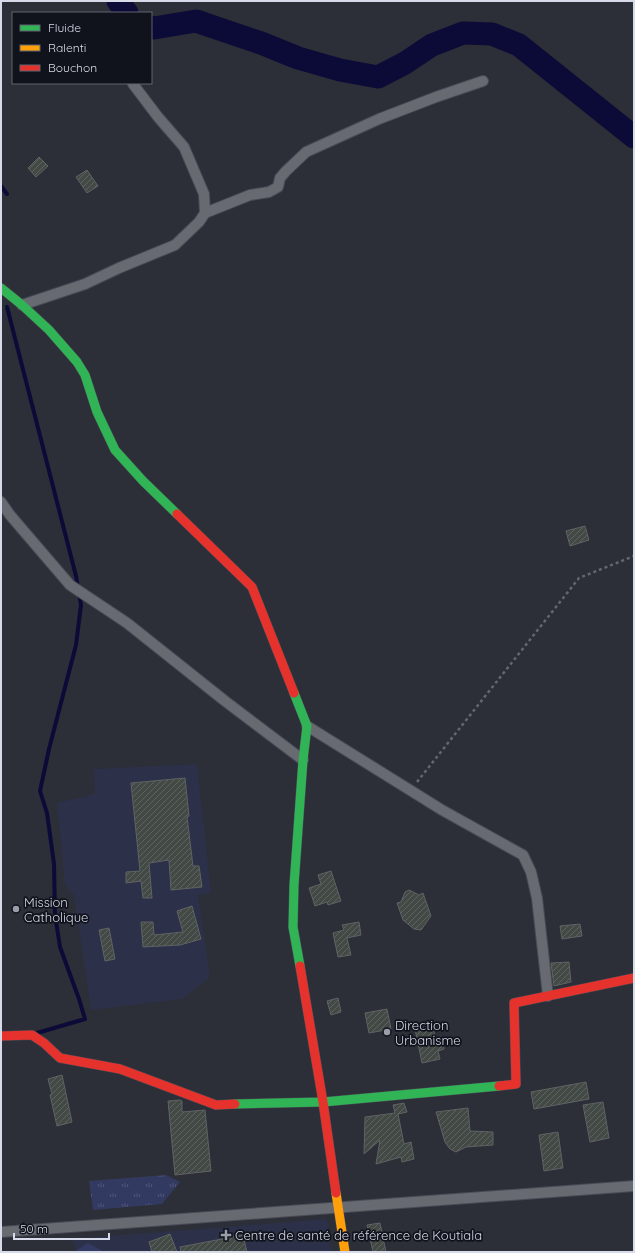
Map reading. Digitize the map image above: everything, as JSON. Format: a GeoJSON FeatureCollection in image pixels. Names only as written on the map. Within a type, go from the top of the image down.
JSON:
{"type":"FeatureCollection","features":[{"type":"Feature","properties":{"kind":"street"},"geometry":{"type":"LineString","coordinates":[[22,305],[85,284],[175,245],[199,222],[205,213],[250,195],[274,190],[278,187],[280,178],[306,152],[379,119],[436,97],[483,82]]}},
{"type":"Feature","properties":{"kind":"street"},"geometry":{"type":"LineString","coordinates":[[133,84],[158,117],[184,147],[204,194],[205,213]]}},
{"type":"Feature","properties":{"kind":"street"},"geometry":{"type":"LineString","coordinates":[[1,288],[22,305],[48,330],[77,362],[85,375],[97,412],[115,450],[143,481],[252,587],[308,726],[303,760],[294,885],[293,927],[323,1102],[345,1252]]}},
{"type":"Feature","properties":{"kind":"street"},"geometry":{"type":"LineString","coordinates":[[1,502],[10,515],[70,585],[127,623],[225,701],[303,760]]}},
{"type":"Feature","properties":{"kind":"street"},"geometry":{"type":"LineString","coordinates":[[308,726],[442,810],[523,855],[531,872],[537,898],[548,996]]}},
{"type":"Feature","properties":{"kind":"street"},"geometry":{"type":"LineString","coordinates":[[1,1036],[32,1035],[44,1043],[60,1058],[120,1070],[216,1105],[323,1102],[516,1084],[514,1003],[634,978]]}},
{"type":"Feature","properties":{"kind":"street"},"geometry":{"type":"LineString","coordinates":[[1,1232],[634,1186]]}},
{"type":"Feature","properties":{"kind":"path"},"geometry":{"type":"LineString","coordinates":[[410,790],[579,578],[634,556]]}},
{"type":"Feature","properties":{"kind":"shaded area"},"geometry":{"type":"Polygon","coordinates":[[[197,764],[211,893],[198,895],[210,977],[182,999],[91,1010],[74,895],[65,885],[57,803],[95,794],[94,769],[197,764]]]}},
{"type":"Feature","properties":{"kind":"shaded area","name":"Centre de santé de référence de Koutiala"},"geometry":{"type":"Polygon","coordinates":[[[327,1219],[331,1252],[77,1252],[72,1239],[327,1219]]]}},
{"type":"Feature","properties":{"kind":"green space"},"geometry":{"type":"Polygon","coordinates":[[[166,1175],[180,1182],[162,1204],[93,1210],[89,1181],[166,1175]]]}},
{"type":"Feature","properties":{"kind":"green space"},"geometry":{"type":"Polygon","coordinates":[[[88,1243],[104,1252],[74,1252],[88,1243]]]}},
{"type":"Feature","properties":{"kind":"building"},"geometry":{"type":"Polygon","coordinates":[[[39,157],[48,166],[36,177],[28,168],[39,157]]]}},
{"type":"Feature","properties":{"kind":"building"},"geometry":{"type":"Polygon","coordinates":[[[87,170],[98,186],[87,193],[76,177],[87,170]]]}},
{"type":"Feature","properties":{"kind":"building"},"geometry":{"type":"Polygon","coordinates":[[[585,526],[589,540],[570,546],[566,531],[585,526]]]}},
{"type":"Feature","properties":{"kind":"building"},"geometry":{"type":"Polygon","coordinates":[[[185,778],[189,816],[187,817],[193,866],[199,866],[202,887],[171,890],[169,860],[149,863],[152,898],[143,898],[141,881],[126,883],[126,872],[140,871],[131,783],[185,778]]]}},
{"type":"Feature","properties":{"kind":"building"},"geometry":{"type":"Polygon","coordinates":[[[331,871],[341,901],[328,905],[327,902],[315,906],[309,888],[321,884],[318,875],[331,871]]]}},
{"type":"Feature","properties":{"kind":"building"},"geometry":{"type":"Polygon","coordinates":[[[409,890],[419,895],[423,893],[431,916],[421,930],[414,929],[403,920],[397,903],[401,902],[405,892],[409,890]]]}},
{"type":"Feature","properties":{"kind":"building"},"geometry":{"type":"Polygon","coordinates":[[[192,906],[201,939],[180,945],[143,947],[141,922],[153,922],[154,935],[183,932],[177,911],[192,906]]]}},
{"type":"Feature","properties":{"kind":"building"},"geometry":{"type":"Polygon","coordinates":[[[359,922],[361,935],[347,938],[351,955],[338,957],[333,933],[344,930],[342,925],[359,922]]]}},
{"type":"Feature","properties":{"kind":"building"},"geometry":{"type":"Polygon","coordinates":[[[580,924],[582,936],[562,939],[560,926],[580,924]]]}},
{"type":"Feature","properties":{"kind":"building"},"geometry":{"type":"Polygon","coordinates":[[[109,928],[115,959],[105,961],[99,930],[109,928]]]}},
{"type":"Feature","properties":{"kind":"building"},"geometry":{"type":"Polygon","coordinates":[[[569,962],[571,982],[554,986],[551,963],[569,962]]]}},
{"type":"Feature","properties":{"kind":"building"},"geometry":{"type":"Polygon","coordinates":[[[338,998],[341,1012],[331,1015],[327,1001],[338,998]]]}},
{"type":"Feature","properties":{"kind":"building"},"geometry":{"type":"Polygon","coordinates":[[[387,1009],[391,1029],[369,1033],[365,1013],[387,1009]]]}},
{"type":"Feature","properties":{"kind":"building"},"geometry":{"type":"Polygon","coordinates":[[[433,1026],[435,1038],[441,1037],[444,1049],[438,1051],[440,1059],[422,1063],[415,1029],[433,1026]]]}},
{"type":"Feature","properties":{"kind":"building"},"geometry":{"type":"Polygon","coordinates":[[[62,1075],[72,1122],[57,1126],[48,1079],[62,1075]]]}},
{"type":"Feature","properties":{"kind":"building"},"geometry":{"type":"Polygon","coordinates":[[[586,1082],[589,1099],[534,1109],[531,1092],[586,1082]]]}},
{"type":"Feature","properties":{"kind":"building"},"geometry":{"type":"Polygon","coordinates":[[[168,1101],[182,1101],[182,1112],[205,1110],[211,1171],[175,1175],[168,1101]]]}},
{"type":"Feature","properties":{"kind":"building"},"geometry":{"type":"Polygon","coordinates":[[[603,1102],[609,1138],[590,1142],[583,1105],[603,1102]]]}},
{"type":"Feature","properties":{"kind":"building"},"geometry":{"type":"Polygon","coordinates":[[[404,1103],[407,1112],[398,1114],[404,1144],[411,1142],[414,1159],[402,1162],[401,1157],[376,1164],[380,1140],[364,1154],[365,1117],[395,1113],[393,1105],[404,1103]]]}},
{"type":"Feature","properties":{"kind":"building"},"geometry":{"type":"Polygon","coordinates":[[[468,1108],[470,1131],[493,1132],[493,1145],[466,1147],[456,1152],[450,1149],[445,1142],[436,1112],[468,1108]]]}},
{"type":"Feature","properties":{"kind":"building"},"geometry":{"type":"Polygon","coordinates":[[[558,1132],[563,1168],[544,1171],[539,1135],[558,1132]]]}},
{"type":"Feature","properties":{"kind":"building"},"geometry":{"type":"Polygon","coordinates":[[[380,1223],[386,1252],[373,1252],[367,1225],[380,1223]]]}},
{"type":"Feature","properties":{"kind":"building"},"geometry":{"type":"Polygon","coordinates":[[[170,1234],[177,1252],[152,1252],[149,1242],[170,1234]]]}},
{"type":"Feature","properties":{"kind":"building"},"geometry":{"type":"Polygon","coordinates":[[[243,1235],[247,1252],[181,1252],[180,1247],[243,1235]]]}},
{"type":"Feature","properties":{"kind":"waterway"},"geometry":{"type":"LineString","coordinates":[[118,1],[126,12]]}},
{"type":"Feature","properties":{"kind":"waterway"},"geometry":{"type":"LineString","coordinates":[[152,27],[196,21],[261,43],[298,58],[340,70],[378,77],[405,63],[432,45],[463,33],[492,34],[519,45],[634,137]]}},
{"type":"Feature","properties":{"kind":"waterway"},"geometry":{"type":"LineString","coordinates":[[1,186],[7,194]]}},
{"type":"Feature","properties":{"kind":"waterway"},"geometry":{"type":"LineString","coordinates":[[7,307],[76,576],[81,605],[76,645],[49,749],[40,791],[47,813],[54,864],[55,915],[60,947],[85,1019],[37,1033]]}},
{"type":"Feature","properties":{"kind":"traffic: fast"},"geometry":{"type":"LineString","coordinates":[[1,288],[49,330],[77,362],[85,375],[97,412],[115,450],[143,481],[177,514]]}},
{"type":"Feature","properties":{"kind":"traffic: fast"},"geometry":{"type":"LineString","coordinates":[[294,693],[307,726],[303,760],[294,885],[293,927],[300,966]]}},
{"type":"Feature","properties":{"kind":"traffic: fast"},"geometry":{"type":"LineString","coordinates":[[235,1104],[323,1102],[499,1086]]}},
{"type":"Feature","properties":{"kind":"traffic: slow"},"geometry":{"type":"LineString","coordinates":[[336,1193],[345,1252]]}},
{"type":"Feature","properties":{"kind":"traffic: jam"},"geometry":{"type":"LineString","coordinates":[[177,514],[252,587],[294,693]]}},
{"type":"Feature","properties":{"kind":"traffic: jam"},"geometry":{"type":"LineString","coordinates":[[300,966],[323,1102],[336,1193]]}},
{"type":"Feature","properties":{"kind":"traffic: jam"},"geometry":{"type":"LineString","coordinates":[[499,1086],[516,1084],[514,1003],[634,978]]}},
{"type":"Feature","properties":{"kind":"traffic: jam"},"geometry":{"type":"LineString","coordinates":[[1,1036],[32,1035],[44,1043],[60,1058],[120,1069],[216,1105],[235,1104]]}},
{"type":"Feature","properties":{"kind":"place","name":"Mission Catholique"},"geometry":{"type":"Point","coordinates":[16,909]}},
{"type":"Feature","properties":{"kind":"place","name":"Direction Urbanisme"},"geometry":{"type":"Point","coordinates":[387,1032]}},
{"type":"Feature","properties":{"kind":"place","name":"Centre de santé de référence de Koutiala"},"geometry":{"type":"Point","coordinates":[226,1235]}}]}
